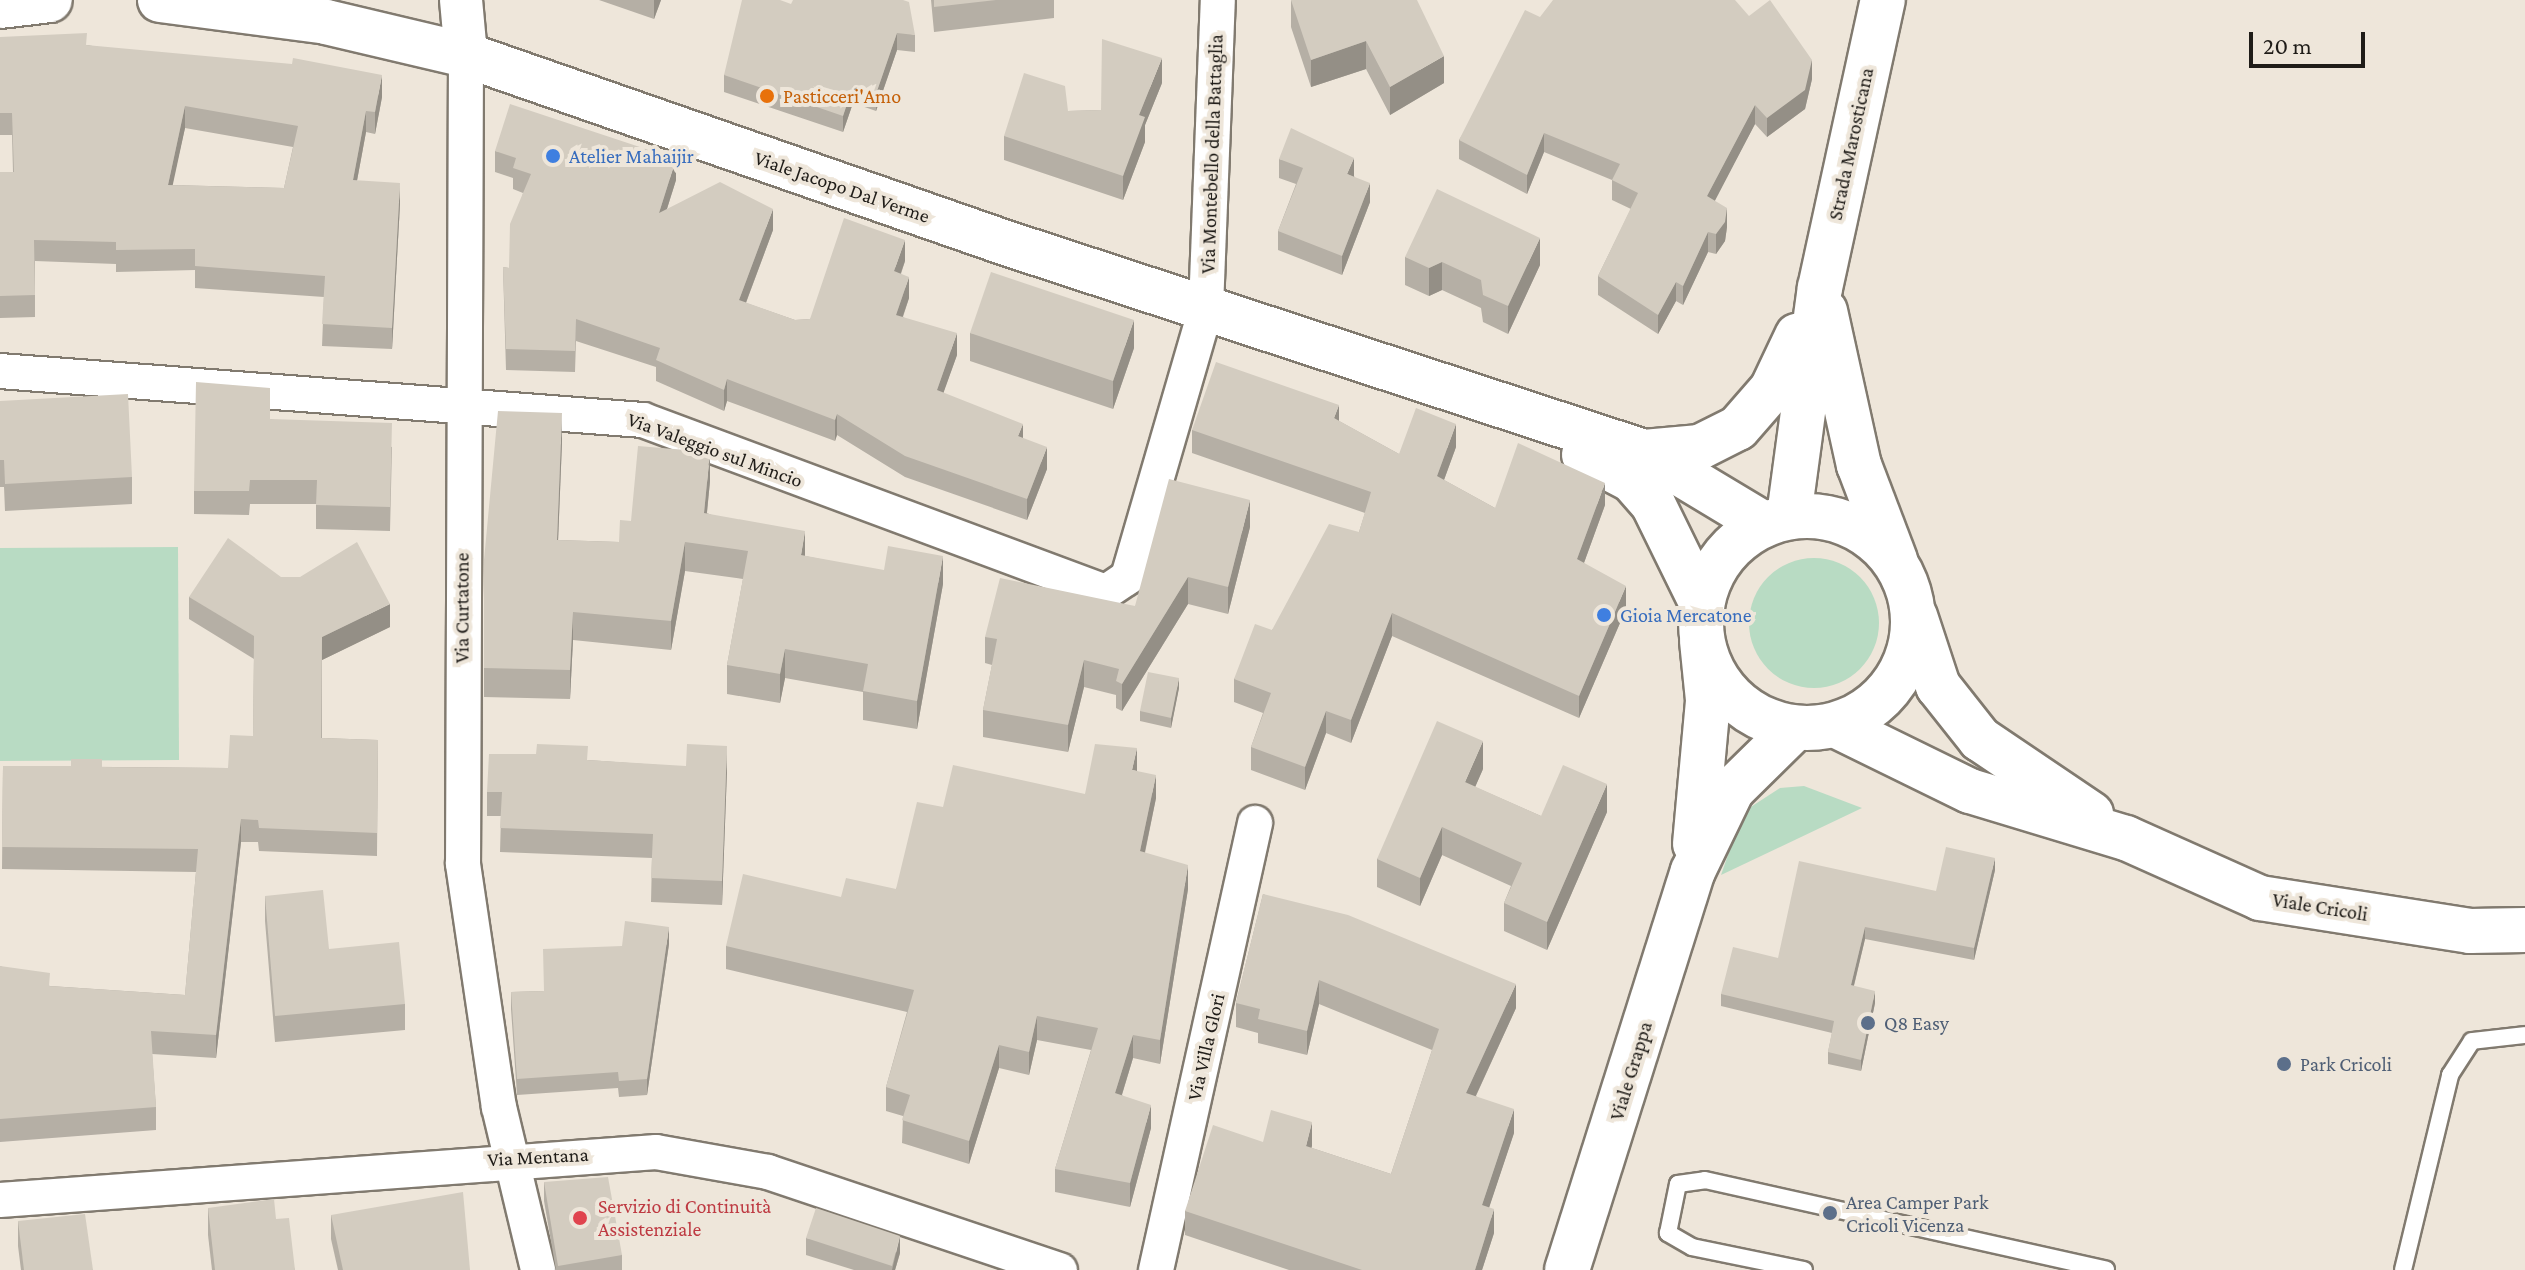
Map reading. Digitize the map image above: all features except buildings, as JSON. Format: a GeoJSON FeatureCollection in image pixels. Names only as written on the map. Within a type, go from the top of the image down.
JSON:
{"type":"FeatureCollection","features":[{"type":"Feature","properties":{"kind":"main road"},"geometry":{"type":"LineString","coordinates":[[0,6],[50,0]]}},
{"type":"Feature","properties":{"kind":"main road","name":"Viale Jacopo Dal Verme"},"geometry":{"type":"LineString","coordinates":[[160,0],[326,22],[466,55],[1206,308],[1644,452],[1776,520]]}},
{"type":"Feature","properties":{"kind":"main road","name":"Strada Marosticana"},"geometry":{"type":"LineString","coordinates":[[1776,520],[1820,288],[1883,0]]}},
{"type":"Feature","properties":{"kind":"main road","name":"Strada Marosticana"},"geometry":{"type":"LineString","coordinates":[[1644,452],[1700,447],[1748,418],[1772,389],[1820,288]]}},
{"type":"Feature","properties":{"kind":"main road","name":"Strada Marosticana"},"geometry":{"type":"LineString","coordinates":[[1820,288],[1859,465],[1896,562]]}},
{"type":"Feature","properties":{"kind":"main road","name":"Viale Jacopo Dal Verme"},"geometry":{"type":"LineString","coordinates":[[1515,411],[1564,447],[1632,480],[1686,562],[1702,622]]}},
{"type":"Feature","properties":{"kind":"main road"},"geometry":{"type":"LineString","coordinates":[[1776,520],[1849,524],[1896,562],[1914,614],[1912,643],[1885,695],[1815,727],[1763,719],[1734,700],[1713,673],[1702,622],[1713,571],[1776,520]]}},
{"type":"Feature","properties":{"kind":"main road","name":"Viale Cricoli"},"geometry":{"type":"LineString","coordinates":[[1914,614],[1938,686],[1980,739],[2126,838]]}},
{"type":"Feature","properties":{"kind":"main road","name":"Viale Grappa"},"geometry":{"type":"LineString","coordinates":[[1693,871],[1708,700],[1702,622]]}},
{"type":"Feature","properties":{"kind":"main road","name":"Viale Grappa"},"geometry":{"type":"LineString","coordinates":[[1567,1270],[1693,871],[1732,790],[1815,727]]}},
{"type":"Feature","properties":{"kind":"main road","name":"Viale Cricoli"},"geometry":{"type":"LineString","coordinates":[[1815,727],[1970,791],[2126,838],[2260,898],[2470,931],[2525,930]]}},
{"type":"Feature","properties":{"kind":"street"},"geometry":{"type":"LineString","coordinates":[[461,0],[466,55]]}},
{"type":"Feature","properties":{"kind":"street","name":"Via Montebello della Battaglia"},"geometry":{"type":"LineString","coordinates":[[1206,308],[1218,0]]}},
{"type":"Feature","properties":{"kind":"street","name":"Via Curtatone"},"geometry":{"type":"LineString","coordinates":[[466,55],[460,403],[463,864],[511,1157],[538,1270]]}},
{"type":"Feature","properties":{"kind":"street","name":"Via Valeggio sul Mincio"},"geometry":{"type":"LineString","coordinates":[[0,371],[460,403],[643,420],[1106,592],[1128,577],[1206,308]]}},
{"type":"Feature","properties":{"kind":"street","name":"Via Villa Glori"},"geometry":{"type":"LineString","coordinates":[[1156,1270],[1255,823]]}},
{"type":"Feature","properties":{"kind":"street","name":"Via Mentana"},"geometry":{"type":"LineString","coordinates":[[0,1200],[511,1157],[707,1156],[1060,1270]]}},
{"type":"Feature","properties":{"kind":"street"},"geometry":{"type":"LineString","coordinates":[[1583,1226],[1592,1270]]}},
{"type":"Feature","properties":{"kind":"lane"},"geometry":{"type":"LineString","coordinates":[[2403,1270],[2450,1075],[2472,1041],[2525,1035]]}},
{"type":"Feature","properties":{"kind":"lane"},"geometry":{"type":"LineString","coordinates":[[1804,1270],[1692,1247],[1668,1233],[1678,1184],[1705,1180],[2106,1270]]}},
{"type":"Feature","properties":{"kind":"green space"},"geometry":{"type":"Polygon","coordinates":[[[178,547],[179,760],[0,761],[0,548],[178,547]]]}},
{"type":"Feature","properties":{"kind":"green space"},"geometry":{"type":"Polygon","coordinates":[[[1814,558],[1839,563],[1860,577],[1874,598],[1879,623],[1874,648],[1860,669],[1839,683],[1814,688],[1789,683],[1768,669],[1754,648],[1749,623],[1754,598],[1768,577],[1789,563],[1814,558]]]}},
{"type":"Feature","properties":{"kind":"green space"},"geometry":{"type":"Polygon","coordinates":[[[1804,786],[1862,808],[1721,875],[1743,812],[1780,788],[1804,786]]]}},
{"type":"Feature","properties":{"kind":"place","name":"Pasticceri'Amo"},"geometry":{"type":"Point","coordinates":[767,96]}},
{"type":"Feature","properties":{"kind":"place","name":"Atelier Mahaijir"},"geometry":{"type":"Point","coordinates":[553,156]}},
{"type":"Feature","properties":{"kind":"place","name":"Gioia Mercatone"},"geometry":{"type":"Point","coordinates":[1604,615]}},
{"type":"Feature","properties":{"kind":"place","name":"Q8 Easy"},"geometry":{"type":"Point","coordinates":[1868,1023]}},
{"type":"Feature","properties":{"kind":"place","name":"Park Cricoli"},"geometry":{"type":"Point","coordinates":[2284,1064]}},
{"type":"Feature","properties":{"kind":"place","name":"Area Camper Park Cricoli Vicenza"},"geometry":{"type":"Point","coordinates":[1830,1213]}},
{"type":"Feature","properties":{"kind":"place","name":"Servizio di Continuità Assistenziale"},"geometry":{"type":"Point","coordinates":[580,1218]}}]}
